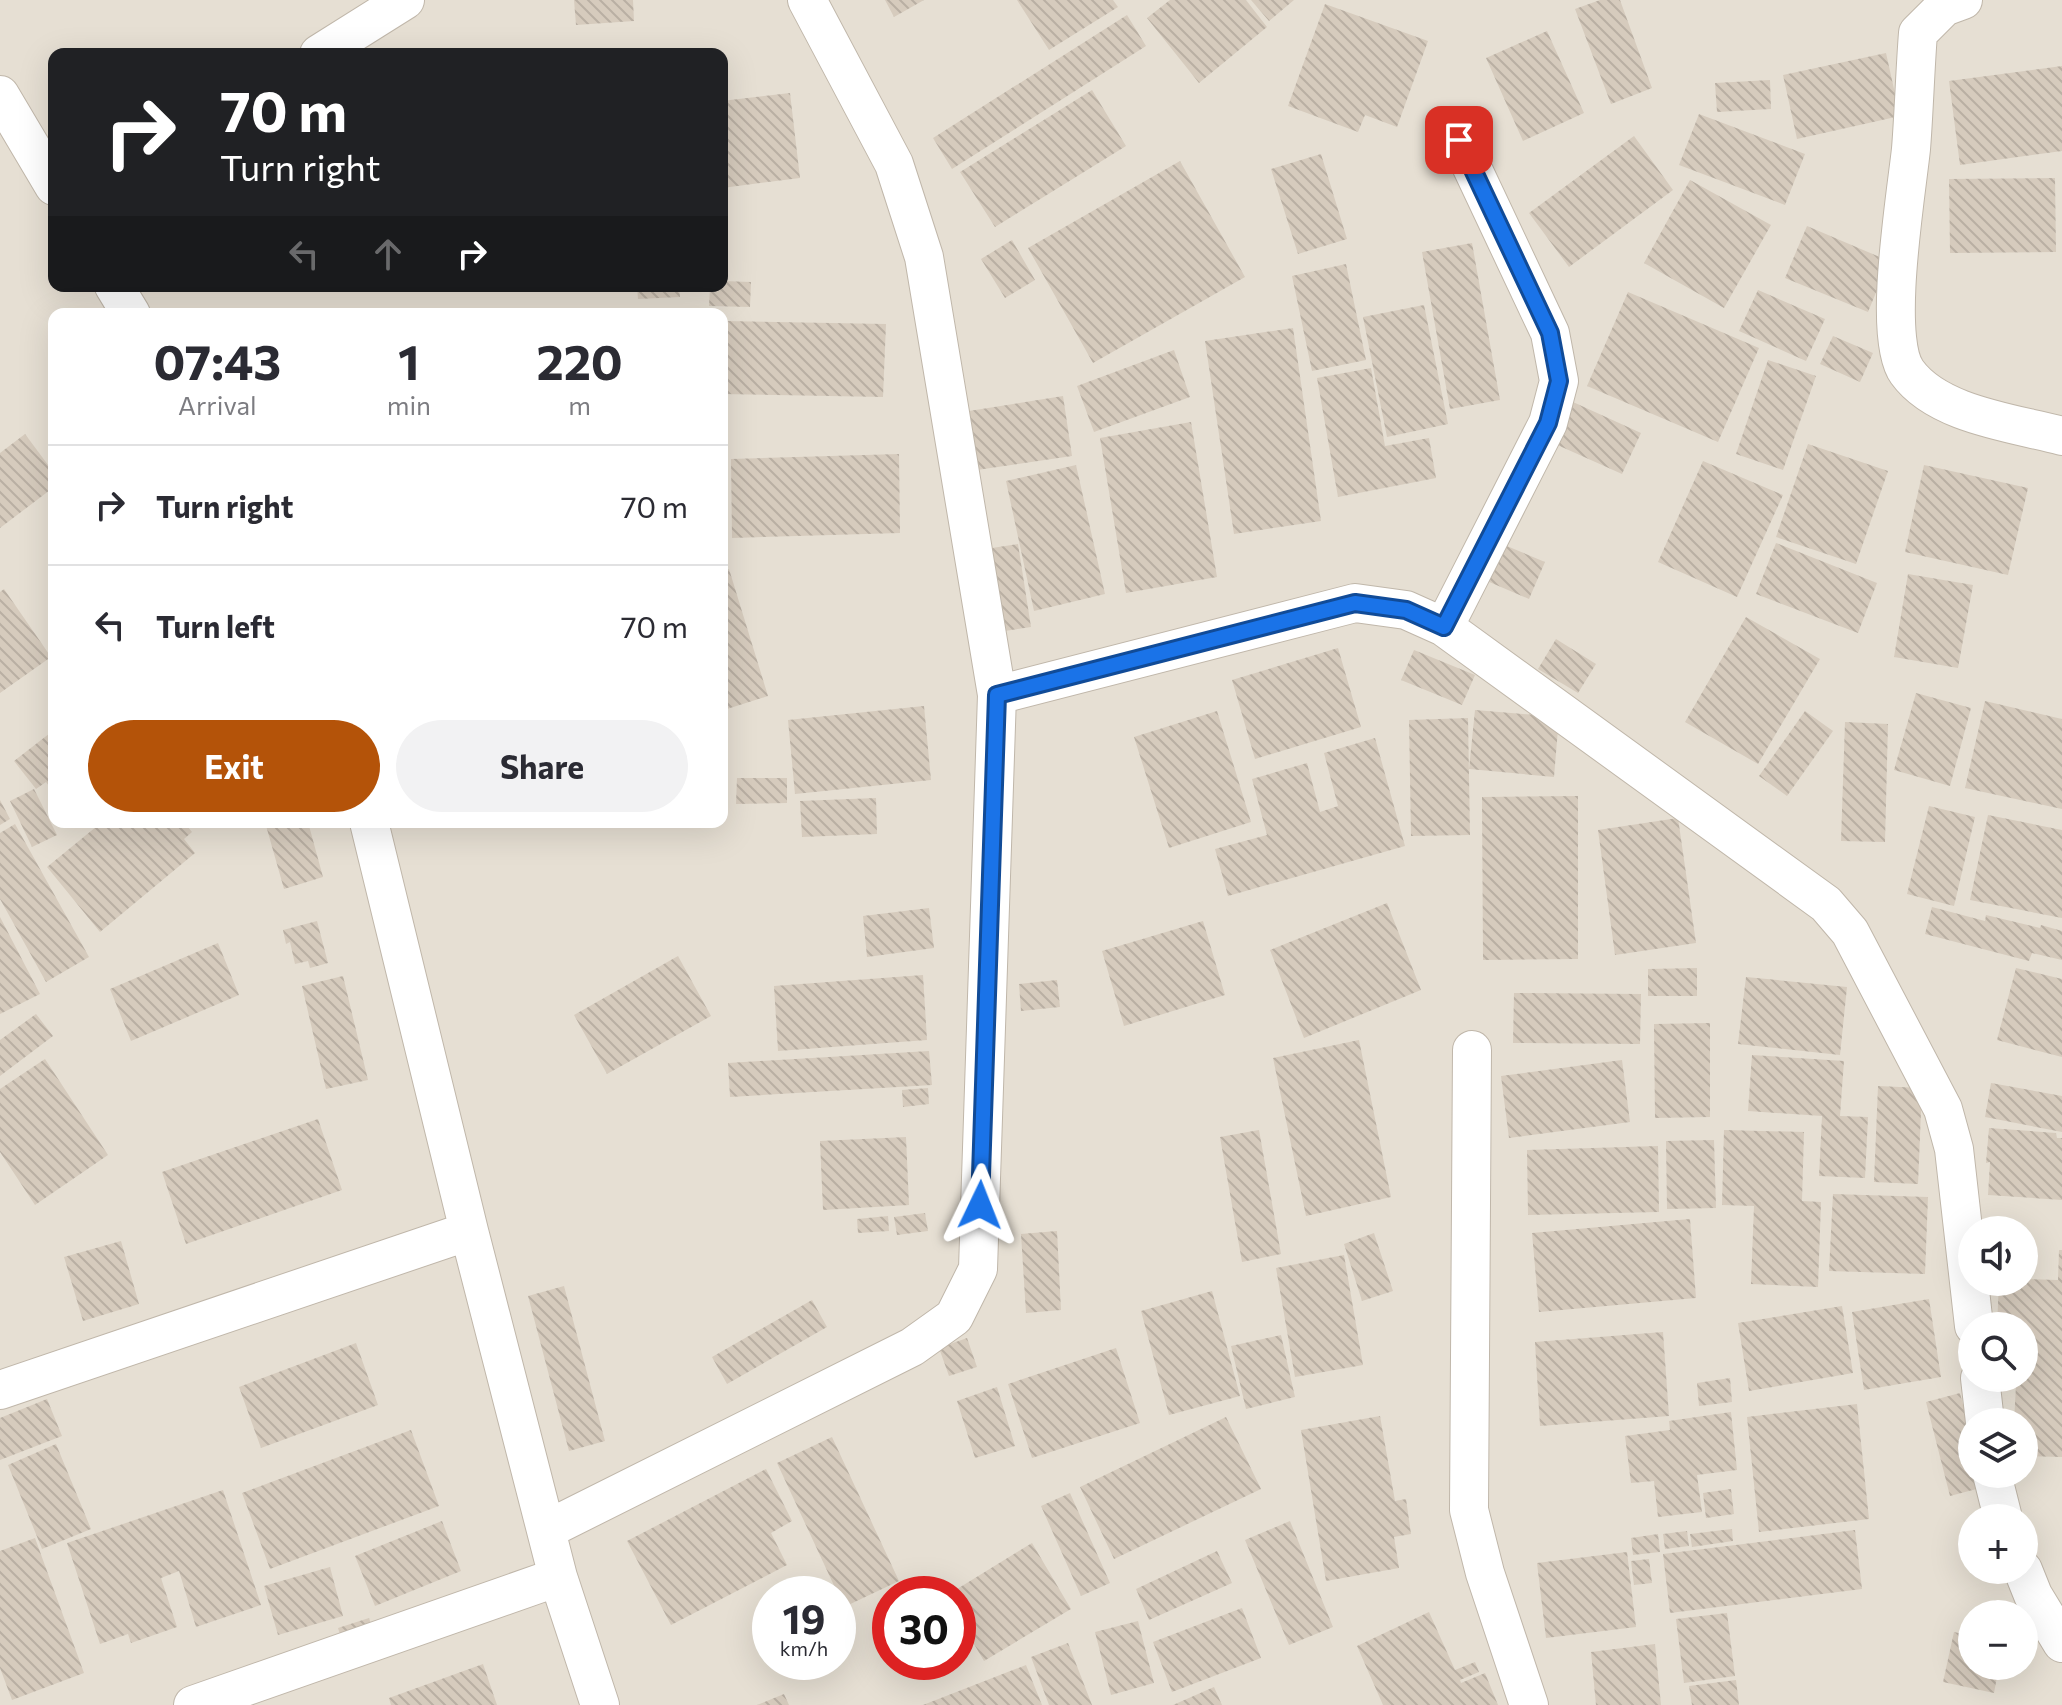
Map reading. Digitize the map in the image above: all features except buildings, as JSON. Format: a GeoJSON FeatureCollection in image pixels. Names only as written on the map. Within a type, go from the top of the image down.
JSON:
{"type":"FeatureCollection","features":[{"type":"Feature","properties":{"kind":"street"},"geometry":{"type":"LineString","coordinates":[[329,48],[405,0]]}},
{"type":"Feature","properties":{"kind":"street"},"geometry":{"type":"LineString","coordinates":[[548,1529],[912,1347],[954,1317],[978,1269],[997,695],[924,257],[894,164],[807,0]]}},
{"type":"Feature","properties":{"kind":"street"},"geometry":{"type":"LineString","coordinates":[[1963,0],[1944,7],[1918,33],[1895,310],[1897,347],[1906,371],[1931,396],[1951,407],[2062,436]]}},
{"type":"Feature","properties":{"kind":"street"},"geometry":{"type":"LineString","coordinates":[[0,95],[48,176]]}},
{"type":"Feature","properties":{"kind":"street"},"geometry":{"type":"LineString","coordinates":[[1444,627],[1548,423],[1559,381],[1550,333],[1459,140]]}},
{"type":"Feature","properties":{"kind":"street"},"geometry":{"type":"LineString","coordinates":[[997,695],[1355,603],[1406,610],[1444,627],[1826,904],[1850,932],[1943,1109],[1954,1149],[1972,1312]]}},
{"type":"Feature","properties":{"kind":"street"},"geometry":{"type":"LineString","coordinates":[[370,828],[558,1577],[600,1705]]}},
{"type":"Feature","properties":{"kind":"street"},"geometry":{"type":"LineString","coordinates":[[1472,1050],[1469,1510],[1485,1573],[1529,1705]]}},
{"type":"Feature","properties":{"kind":"street"},"geometry":{"type":"LineString","coordinates":[[0,1390],[469,1231]]}},
{"type":"Feature","properties":{"kind":"street"},"geometry":{"type":"LineString","coordinates":[[193,1705],[558,1577]]}},
{"type":"Feature","properties":{"kind":"street"},"geometry":{"type":"LineString","coordinates":[[2029,1584],[2062,1643]]}},
{"type":"Feature","properties":{"kind":"shaded area"},"geometry":{"type":"Polygon","coordinates":[[[0,0],[2062,0],[2062,1705],[0,1705],[0,0]]]}},
{"type":"Feature","properties":{"kind":"route"},"geometry":{"type":"LineString","coordinates":[[980,1205],[997,695],[1355,603],[1406,610],[1444,627],[1548,423],[1559,381],[1550,333],[1459,140]]}}]}
